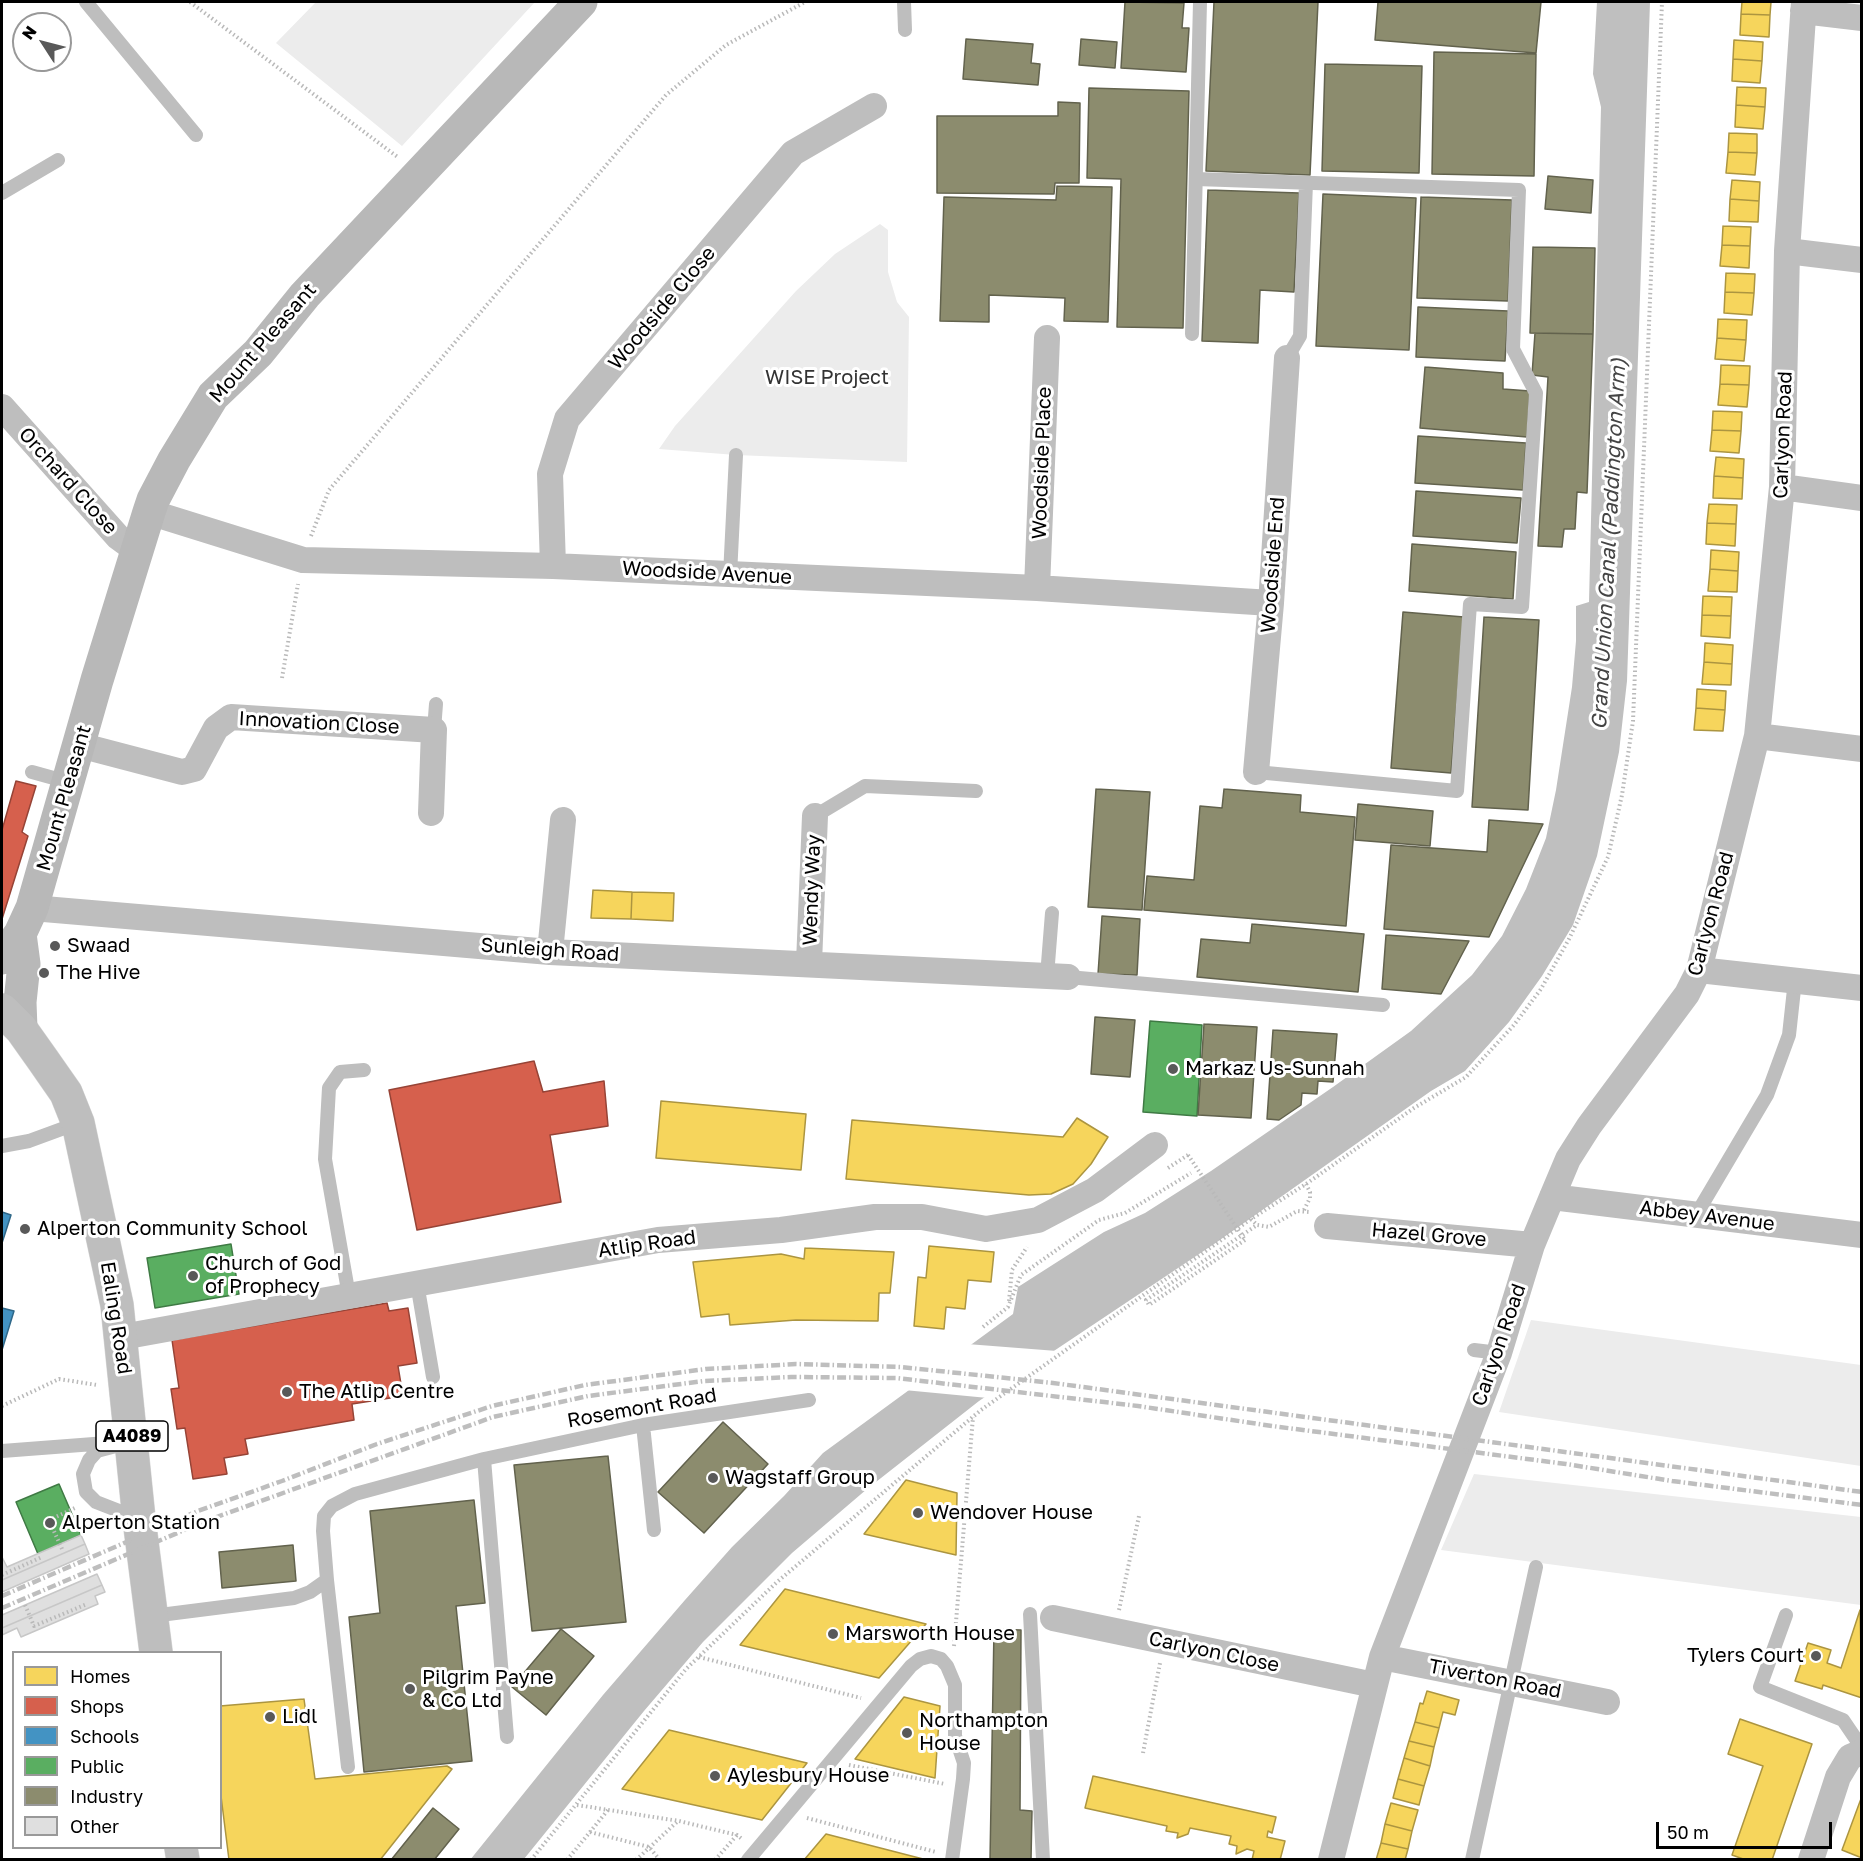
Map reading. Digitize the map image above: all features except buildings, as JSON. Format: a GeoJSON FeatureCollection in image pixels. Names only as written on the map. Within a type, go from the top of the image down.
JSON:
{"type":"FeatureCollection","features":[{"type":"Feature","properties":{"kind":"main road","name":"Ealing Road"},"geometry":{"type":"LineString","coordinates":[[11,1019],[66,1093],[78,1123],[122,1337],[156,1651]]}},
{"type":"Feature","properties":{"kind":"street","name":"Mount Pleasant"},"geometry":{"type":"LineString","coordinates":[[11,1019],[20,1002],[24,964],[18,934],[68,783],[149,512],[174,460],[213,396],[258,352],[305,295],[418,172],[581,2]]}},
{"type":"Feature","properties":{"kind":"street"},"geometry":{"type":"LineString","coordinates":[[1804,6],[1862,18]]}},
{"type":"Feature","properties":{"kind":"street","name":"Carlyon Road"},"geometry":{"type":"LineString","coordinates":[[1331,1860],[1382,1657],[1486,1352],[1568,1159],[1589,1126],[1687,994],[1699,970],[1757,736],[1782,487],[1787,251],[1804,6]]}},
{"type":"Feature","properties":{"kind":"street","name":"Woodside Close"},"geometry":{"type":"LineString","coordinates":[[552,566],[550,474],[567,419],[793,153],[874,106]]}},
{"type":"Feature","properties":{"kind":"street"},"geometry":{"type":"LineString","coordinates":[[1787,251],[1862,260]]}},
{"type":"Feature","properties":{"kind":"street","name":"Woodside Place"},"geometry":{"type":"LineString","coordinates":[[1037,588],[1047,338]]}},
{"type":"Feature","properties":{"kind":"street","name":"Woodside End"},"geometry":{"type":"LineString","coordinates":[[1256,772],[1271,603],[1287,358]]}},
{"type":"Feature","properties":{"kind":"street","name":"Orchard Close"},"geometry":{"type":"LineString","coordinates":[[2,407],[118,537],[137,551]]}},
{"type":"Feature","properties":{"kind":"street"},"geometry":{"type":"LineString","coordinates":[[1782,487],[1862,498]]}},
{"type":"Feature","properties":{"kind":"street","name":"Woodside Avenue"},"geometry":{"type":"LineString","coordinates":[[149,512],[303,560],[552,566],[1037,588],[1271,603]]}},
{"type":"Feature","properties":{"kind":"street","name":"Innovation Close"},"geometry":{"type":"LineString","coordinates":[[79,745],[182,772],[194,769],[216,728],[231,717],[434,730]]}},
{"type":"Feature","properties":{"kind":"street"},"geometry":{"type":"LineString","coordinates":[[431,813],[434,730]]}},
{"type":"Feature","properties":{"kind":"street"},"geometry":{"type":"LineString","coordinates":[[1757,736],[1862,749]]}},
{"type":"Feature","properties":{"kind":"street","name":"Wendy Way"},"geometry":{"type":"LineString","coordinates":[[809,963],[815,816]]}},
{"type":"Feature","properties":{"kind":"street"},"geometry":{"type":"LineString","coordinates":[[550,952],[563,819]]}},
{"type":"Feature","properties":{"kind":"street","name":"Sunleigh Road"},"geometry":{"type":"LineString","coordinates":[[18,934],[550,952],[1058,976]]}},
{"type":"Feature","properties":{"kind":"street"},"geometry":{"type":"LineString","coordinates":[[1699,970],[1862,988]]}},
{"type":"Feature","properties":{"kind":"street","name":"Atlip Road"},"geometry":{"type":"LineString","coordinates":[[122,1337],[658,1240],[781,1230],[875,1217],[922,1216],[986,1229],[1038,1220],[1095,1190],[1155,1145]]}},
{"type":"Feature","properties":{"kind":"street","name":"Abbey Avenue"},"geometry":{"type":"LineString","coordinates":[[1552,1197],[1862,1235]]}},
{"type":"Feature","properties":{"kind":"street","name":"Hazel Grove"},"geometry":{"type":"LineString","coordinates":[[1321,1220],[1532,1245]]}},
{"type":"Feature","properties":{"kind":"street","name":"Carlyon Close"},"geometry":{"type":"LineString","coordinates":[[1042,1616],[1374,1685]]}},
{"type":"Feature","properties":{"kind":"street","name":"Tiverton Road"},"geometry":{"type":"LineString","coordinates":[[1382,1657],[1607,1702]]}},
{"type":"Feature","properties":{"kind":"street"},"geometry":{"type":"LineString","coordinates":[[1811,1860],[1838,1777],[1850,1757],[1862,1750]]}},
{"type":"Feature","properties":{"kind":"lane"},"geometry":{"type":"LineString","coordinates":[[86,2],[196,135]]}},
{"type":"Feature","properties":{"kind":"lane"},"geometry":{"type":"LineString","coordinates":[[904,2],[905,30]]}},
{"type":"Feature","properties":{"kind":"lane"},"geometry":{"type":"LineString","coordinates":[[1192,334],[1200,2]]}},
{"type":"Feature","properties":{"kind":"lane"},"geometry":{"type":"LineString","coordinates":[[2,194],[58,160]]}},
{"type":"Feature","properties":{"kind":"lane"},"geometry":{"type":"LineString","coordinates":[[1196,179],[1519,190],[1513,349],[1536,393],[1522,607],[1470,604],[1457,791],[1256,772]]}},
{"type":"Feature","properties":{"kind":"lane"},"geometry":{"type":"LineString","coordinates":[[1287,358],[1300,336],[1306,183]]}},
{"type":"Feature","properties":{"kind":"lane"},"geometry":{"type":"LineString","coordinates":[[730,574],[736,454]]}},
{"type":"Feature","properties":{"kind":"lane"},"geometry":{"type":"LineString","coordinates":[[434,730],[436,704]]}},
{"type":"Feature","properties":{"kind":"lane"},"geometry":{"type":"LineString","coordinates":[[32,772],[68,783]]}},
{"type":"Feature","properties":{"kind":"lane"},"geometry":{"type":"LineString","coordinates":[[815,816],[865,786],[976,791]]}},
{"type":"Feature","properties":{"kind":"lane"},"geometry":{"type":"LineString","coordinates":[[1052,913],[1058,976],[1383,1005]]}},
{"type":"Feature","properties":{"kind":"lane"},"geometry":{"type":"LineString","coordinates":[[1696,1215],[1767,1095],[1789,1035],[1795,981]]}},
{"type":"Feature","properties":{"kind":"lane"},"geometry":{"type":"LineString","coordinates":[[349,1296],[325,1159],[328,1088],[340,1072],[364,1070]]}},
{"type":"Feature","properties":{"kind":"lane"},"geometry":{"type":"LineString","coordinates":[[2,1146],[29,1141],[78,1123]]}},
{"type":"Feature","properties":{"kind":"lane"},"geometry":{"type":"LineString","coordinates":[[417,1283],[433,1377]]}},
{"type":"Feature","properties":{"kind":"lane","name":"Rosemont Road"},"geometry":{"type":"LineString","coordinates":[[348,1767],[323,1531],[324,1516],[332,1506],[355,1494],[484,1459],[643,1425],[809,1400]]}},
{"type":"Feature","properties":{"kind":"lane"},"geometry":{"type":"LineString","coordinates":[[643,1425],[654,1530]]}},
{"type":"Feature","properties":{"kind":"lane"},"geometry":{"type":"LineString","coordinates":[[2,1451],[133,1441]]}},
{"type":"Feature","properties":{"kind":"lane"},"geometry":{"type":"LineString","coordinates":[[133,1441],[97,1451],[89,1460],[83,1474],[86,1492],[96,1502],[140,1519]]}},
{"type":"Feature","properties":{"kind":"lane"},"geometry":{"type":"LineString","coordinates":[[484,1459],[507,1737]]}},
{"type":"Feature","properties":{"kind":"lane"},"geometry":{"type":"LineString","coordinates":[[1472,1860],[1536,1567]]}},
{"type":"Feature","properties":{"kind":"lane"},"geometry":{"type":"LineString","coordinates":[[152,1616],[294,1598],[310,1592],[327,1580]]}},
{"type":"Feature","properties":{"kind":"lane"},"geometry":{"type":"LineString","coordinates":[[1786,1615],[1760,1687],[1843,1719],[1862,1750]]}},
{"type":"Feature","properties":{"kind":"lane"},"geometry":{"type":"LineString","coordinates":[[1042,1616],[1043,1860]]}},
{"type":"Feature","properties":{"kind":"lane"},"geometry":{"type":"LineString","coordinates":[[752,1854],[911,1666],[920,1659],[931,1656],[941,1659],[955,1684],[955,1736],[964,1762],[947,1856]]}},
{"type":"Feature","properties":{"kind":"path"},"geometry":{"type":"LineString","coordinates":[[190,2],[418,172]]}},
{"type":"Feature","properties":{"kind":"path"},"geometry":{"type":"LineString","coordinates":[[282,678],[303,560],[328,490],[666,95],[726,45],[805,2]]}},
{"type":"Feature","properties":{"kind":"path"},"geometry":{"type":"LineString","coordinates":[[531,1860],[686,1669],[777,1582],[973,1417],[1078,1340],[1414,1108],[1467,1077],[1514,1025],[1541,989],[1569,939],[1608,856],[1622,795],[1633,721],[1662,2]]}},
{"type":"Feature","properties":{"kind":"path"},"geometry":{"type":"LineString","coordinates":[[1188,1155],[1245,1240],[1149,1305],[1146,1300],[1218,1251],[1257,1225]]}},
{"type":"Feature","properties":{"kind":"path"},"geometry":{"type":"LineString","coordinates":[[983,1327],[1008,1307],[1021,1275],[1099,1220],[1125,1212],[1191,1173]]}},
{"type":"Feature","properties":{"kind":"path"},"geometry":{"type":"LineString","coordinates":[[1304,1210],[1310,1198],[1306,1184]]}},
{"type":"Feature","properties":{"kind":"path"},"geometry":{"type":"LineString","coordinates":[[1251,1219],[1257,1225],[1269,1227],[1297,1211],[1304,1210],[1321,1220]]}},
{"type":"Feature","properties":{"kind":"path"},"geometry":{"type":"LineString","coordinates":[[1008,1307],[1012,1270],[1035,1235],[1038,1220]]}},
{"type":"Feature","properties":{"kind":"path"},"geometry":{"type":"LineString","coordinates":[[2,1406],[59,1379],[128,1390]]}},
{"type":"Feature","properties":{"kind":"path"},"geometry":{"type":"LineString","coordinates":[[951,1675],[973,1417]]}},
{"type":"Feature","properties":{"kind":"path"},"geometry":{"type":"LineString","coordinates":[[62,1549],[49,1520],[70,1511]]}},
{"type":"Feature","properties":{"kind":"path"},"geometry":{"type":"LineString","coordinates":[[1114,1631],[1139,1516]]}},
{"type":"Feature","properties":{"kind":"path"},"geometry":{"type":"LineString","coordinates":[[2,1575],[42,1557]]}},
{"type":"Feature","properties":{"kind":"path"},"geometry":{"type":"LineString","coordinates":[[25,1605],[34,1626],[87,1604]]}},
{"type":"Feature","properties":{"kind":"path"},"geometry":{"type":"LineString","coordinates":[[1143,1753],[1163,1641]]}},
{"type":"Feature","properties":{"kind":"path"},"geometry":{"type":"LineString","coordinates":[[699,1656],[879,1702]]}},
{"type":"Feature","properties":{"kind":"path"},"geometry":{"type":"LineString","coordinates":[[830,1762],[946,1785],[946,1774]]}},
{"type":"Feature","properties":{"kind":"path"},"geometry":{"type":"LineString","coordinates":[[576,1805],[679,1821],[737,1835],[752,1854]]}},
{"type":"Feature","properties":{"kind":"path"},"geometry":{"type":"LineString","coordinates":[[567,1860],[608,1810]]}},
{"type":"Feature","properties":{"kind":"path"},"geometry":{"type":"LineString","coordinates":[[786,1813],[947,1856]]}},
{"type":"Feature","properties":{"kind":"path"},"geometry":{"type":"LineString","coordinates":[[636,1860],[679,1821]]}},
{"type":"Feature","properties":{"kind":"path"},"geometry":{"type":"LineString","coordinates":[[590,1832],[649,1847],[660,1860]]}},
{"type":"Feature","properties":{"kind":"path"},"geometry":{"type":"LineString","coordinates":[[715,1860],[737,1835]]}},
{"type":"Feature","properties":{"kind":"green space"},"geometry":{"type":"Polygon","coordinates":[[[316,2],[535,2],[402,146],[276,43],[316,2]]]}},
{"type":"Feature","properties":{"kind":"green space","name":"WISE Project"},"geometry":{"type":"Polygon","coordinates":[[[880,224],[888,230],[888,272],[897,302],[909,317],[907,462],[736,455],[659,449],[675,426],[796,291],[835,254],[880,224]]]}},
{"type":"Feature","properties":{"kind":"green space"},"geometry":{"type":"Polygon","coordinates":[[[1531,1320],[1861,1365],[1861,1466],[1499,1412],[1531,1320]]]}},
{"type":"Feature","properties":{"kind":"green space"},"geometry":{"type":"Polygon","coordinates":[[[1474,1474],[1861,1517],[1861,1605],[1441,1550],[1474,1474]]]}},
{"type":"Feature","properties":{"kind":"water","name":"Grand Union Canal (Paddington Arm)"},"geometry":{"type":"Polygon","coordinates":[[[1597,2],[1650,2],[1627,681],[1619,752],[1597,856],[1573,925],[1542,976],[1509,1022],[1465,1071],[1431,1091],[1217,1242],[979,1401],[867,1489],[792,1553],[703,1642],[524,1859],[470,1860],[603,1695],[685,1600],[732,1547],[784,1496],[823,1453],[1013,1314],[1018,1287],[1104,1232],[1145,1213],[1211,1171],[1411,1031],[1472,975],[1502,936],[1526,889],[1546,838],[1572,687],[1576,606],[1589,602],[1601,107],[1593,74],[1597,2]]]}},
{"type":"Feature","properties":{"kind":"pier"},"geometry":{"type":"Polygon","coordinates":[[[967,1344],[1057,1351],[988,1398],[904,1390],[967,1344]]]}},
{"type":"Feature","properties":{"kind":"railway"},"geometry":{"type":"LineString","coordinates":[[2,1596],[198,1511],[377,1444],[492,1406],[585,1385],[706,1369],[796,1364],[901,1367],[1053,1383],[1862,1492]]}},
{"type":"Feature","properties":{"kind":"railway"},"geometry":{"type":"LineString","coordinates":[[2,1608],[203,1522],[493,1417],[588,1396],[704,1381],[791,1377],[896,1378],[1138,1406],[1272,1426],[1566,1464],[1672,1481],[1862,1505]]}},
{"type":"Feature","properties":{"kind":"place","name":"Swaad"},"geometry":{"type":"Point","coordinates":[55,946]}},
{"type":"Feature","properties":{"kind":"place","name":"The Hive"},"geometry":{"type":"Point","coordinates":[44,973]}},
{"type":"Feature","properties":{"kind":"place","name":"Markaz Us-Sunnah"},"geometry":{"type":"Point","coordinates":[1173,1069]}},
{"type":"Feature","properties":{"kind":"place","name":"Alperton Community School"},"geometry":{"type":"Point","coordinates":[25,1229]}},
{"type":"Feature","properties":{"kind":"place","name":"Church of God of Prophecy"},"geometry":{"type":"Point","coordinates":[193,1276]}},
{"type":"Feature","properties":{"kind":"place","name":"The Atlip Centre"},"geometry":{"type":"Point","coordinates":[287,1392]}},
{"type":"Feature","properties":{"kind":"place","name":"Wagstaff Group"},"geometry":{"type":"Point","coordinates":[713,1478]}},
{"type":"Feature","properties":{"kind":"place","name":"Wendover House"},"geometry":{"type":"Point","coordinates":[918,1513]}},
{"type":"Feature","properties":{"kind":"place","name":"Alperton Station"},"geometry":{"type":"Point","coordinates":[50,1523]}},
{"type":"Feature","properties":{"kind":"place","name":"Marsworth House"},"geometry":{"type":"Point","coordinates":[833,1634]}},
{"type":"Feature","properties":{"kind":"place","name":"Tylers Court"},"geometry":{"type":"Point","coordinates":[1816,1656]}},
{"type":"Feature","properties":{"kind":"place","name":"Pilgrim Payne & Co Ltd"},"geometry":{"type":"Point","coordinates":[410,1689]}},
{"type":"Feature","properties":{"kind":"place","name":"Lidl"},"geometry":{"type":"Point","coordinates":[270,1717]}},
{"type":"Feature","properties":{"kind":"place","name":"Northampton House"},"geometry":{"type":"Point","coordinates":[907,1733]}},
{"type":"Feature","properties":{"kind":"place","name":"Aylesbury House"},"geometry":{"type":"Point","coordinates":[715,1776]}}]}
